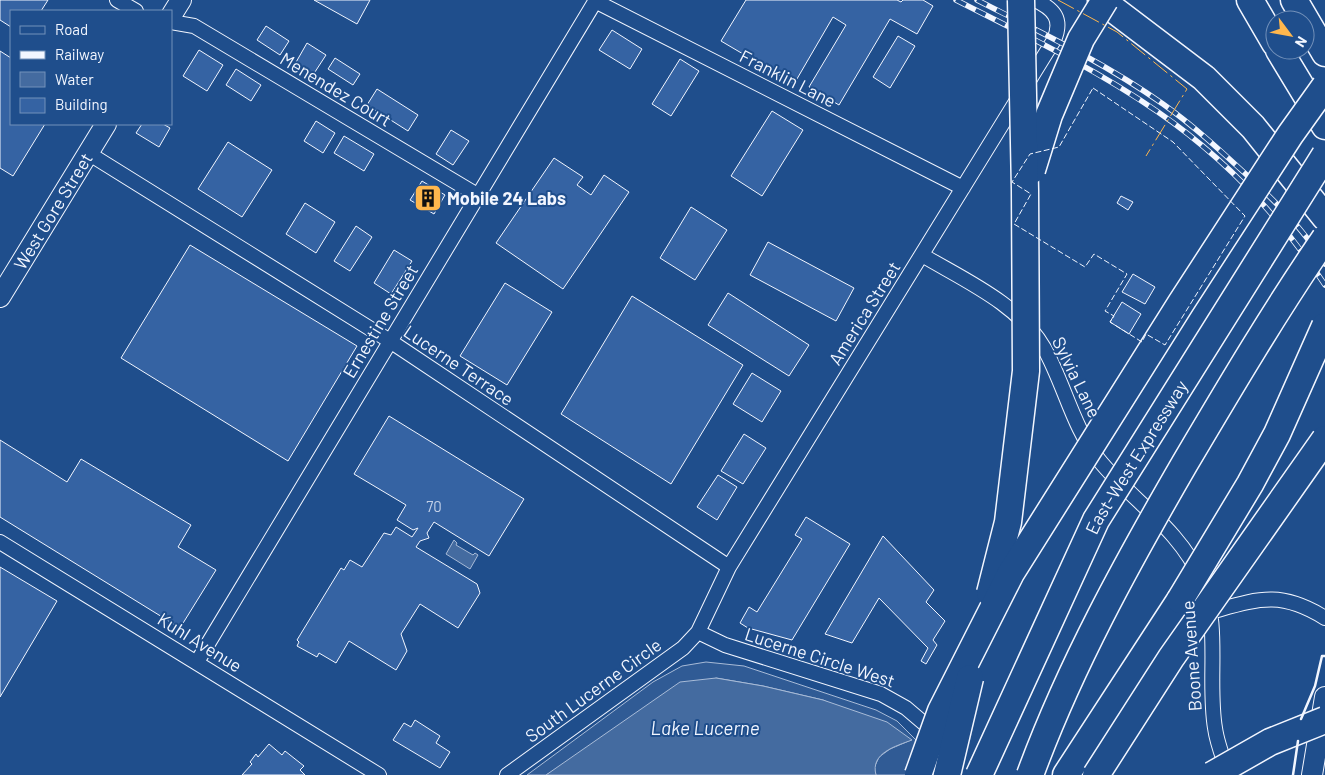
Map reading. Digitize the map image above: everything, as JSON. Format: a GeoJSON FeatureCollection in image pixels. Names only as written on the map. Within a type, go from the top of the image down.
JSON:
{"type":"FeatureCollection","features":[{"type":"Feature","properties":{"kind":"highway"},"geometry":{"type":"LineString","coordinates":[[946,775],[1008,522],[1026,371],[1021,0]]}},
{"type":"Feature","properties":{"kind":"highway"},"geometry":{"type":"LineString","coordinates":[[1025,190],[1049,115],[1078,48],[1103,0],[1204,78],[1253,127],[1325,217]]}},
{"type":"Feature","properties":{"kind":"highway"},"geometry":{"type":"LineString","coordinates":[[1250,0],[1265,26]]}},
{"type":"Feature","properties":{"kind":"highway"},"geometry":{"type":"LineString","coordinates":[[1294,0],[1325,53]]}},
{"type":"Feature","properties":{"kind":"highway"},"geometry":{"type":"LineString","coordinates":[[1285,60],[1325,126]]}},
{"type":"Feature","properties":{"kind":"highway"},"geometry":{"type":"LineString","coordinates":[[918,775],[941,711],[1011,573],[1186,295],[1290,135],[1325,86]]}},
{"type":"Feature","properties":{"kind":"highway","name":"East-West Expressway"},"geometry":{"type":"LineString","coordinates":[[978,775],[1096,520],[1325,155]]}},
{"type":"Feature","properties":{"kind":"highway"},"geometry":{"type":"LineString","coordinates":[[1030,775],[1066,688],[1141,540],[1283,300],[1325,238]]}},
{"type":"Feature","properties":{"kind":"highway"},"geometry":{"type":"LineString","coordinates":[[1066,775],[1180,600],[1250,484],[1277,434],[1325,326]]}},
{"type":"Feature","properties":{"kind":"highway"},"geometry":{"type":"LineString","coordinates":[[1096,775],[1171,658],[1325,439]]}},
{"type":"Feature","properties":{"kind":"highway"},"geometry":{"type":"LineString","coordinates":[[1212,775],[1270,742],[1325,720]]}},
{"type":"Feature","properties":{"kind":"main road"},"geometry":{"type":"LineString","coordinates":[[172,14],[181,0]]}},
{"type":"Feature","properties":{"kind":"main road","name":"West Gore Street"},"geometry":{"type":"LineString","coordinates":[[0,297],[105,125]]}},
{"type":"Feature","properties":{"kind":"main road"},"geometry":{"type":"LineString","coordinates":[[1312,772],[1325,696]]}},
{"type":"Feature","properties":{"kind":"street"},"geometry":{"type":"LineString","coordinates":[[117,0],[134,10]]}},
{"type":"Feature","properties":{"kind":"street","name":"Franklin Lane"},"geometry":{"type":"LineString","coordinates":[[596,0],[963,188]]}},
{"type":"Feature","properties":{"kind":"street","name":"Ernestine Street"},"geometry":{"type":"LineString","coordinates":[[197,662],[596,0]]}},
{"type":"Feature","properties":{"kind":"street","name":"America Street"},"geometry":{"type":"LineString","coordinates":[[698,632],[729,567],[1054,40],[1059,24],[1056,16],[1053,10],[1035,0]]}},
{"type":"Feature","properties":{"kind":"street","name":"Menendez Court"},"geometry":{"type":"LineString","coordinates":[[172,22],[194,26],[478,196]]}},
{"type":"Feature","properties":{"kind":"street","name":"Lucerne Terrace"},"geometry":{"type":"LineString","coordinates":[[88,153],[390,342],[729,567]]}},
{"type":"Feature","properties":{"kind":"street","name":"Sylvia Lane"},"geometry":{"type":"LineString","coordinates":[[922,255],[977,287],[1012,311],[1030,329],[1044,346],[1096,456],[1117,482],[1134,497]]}},
{"type":"Feature","properties":{"kind":"street","name":"Boone Avenue"},"geometry":{"type":"LineString","coordinates":[[1134,497],[1180,542],[1201,578],[1210,612],[1215,728],[1228,775]]}},
{"type":"Feature","properties":{"kind":"street","name":"Kuhl Avenue"},"geometry":{"type":"LineString","coordinates":[[0,542],[379,775]]}},
{"type":"Feature","properties":{"kind":"street"},"geometry":{"type":"LineString","coordinates":[[1210,612],[1254,600],[1280,598],[1308,607],[1325,618]]}},
{"type":"Feature","properties":{"kind":"street","name":"South Lucerne Circle"},"geometry":{"type":"LineString","coordinates":[[507,775],[683,648],[698,632]]}},
{"type":"Feature","properties":{"kind":"street","name":"Lucerne Circle West"},"geometry":{"type":"LineString","coordinates":[[698,632],[724,645],[880,694],[898,703],[926,725],[946,751],[958,775]]}},
{"type":"Feature","properties":{"kind":"shaded area"},"geometry":{"type":"Polygon","coordinates":[[[706,662],[744,666],[876,710],[897,721],[918,742],[940,775],[876,775],[874,768],[879,757],[890,749],[911,740],[823,700],[763,686],[716,678],[546,775],[527,775],[653,682],[682,666],[706,662]]]}},
{"type":"Feature","properties":{"kind":"water"},"geometry":{"type":"Polygon","coordinates":[[[454,540],[457,543],[456,545],[473,555],[475,553],[478,555],[470,569],[446,554],[454,540]]]}},
{"type":"Feature","properties":{"kind":"water","name":"Lake Lucerne"},"geometry":{"type":"Polygon","coordinates":[[[716,678],[763,686],[823,700],[887,722],[912,740],[886,751],[877,761],[875,767],[876,775],[546,775],[680,682],[716,678]]]}},
{"type":"Feature","properties":{"kind":"building"},"geometry":{"type":"Polygon","coordinates":[[[0,0],[48,0],[42,10],[10,10],[10,26],[0,20],[0,0]]]}},
{"type":"Feature","properties":{"kind":"building"},"geometry":{"type":"Polygon","coordinates":[[[314,0],[370,0],[357,24],[314,0]]]}},
{"type":"Feature","properties":{"kind":"building"},"geometry":{"type":"Polygon","coordinates":[[[746,0],[897,0],[901,2],[903,0],[923,0],[933,6],[917,34],[890,19],[839,105],[809,87],[846,25],[833,17],[794,84],[721,41],[746,0]]]}},
{"type":"Feature","properties":{"kind":"building"},"geometry":{"type":"Polygon","coordinates":[[[266,26],[289,41],[280,55],[257,40],[266,26]]]}},
{"type":"Feature","properties":{"kind":"building"},"geometry":{"type":"Polygon","coordinates":[[[612,30],[642,49],[630,69],[599,50],[612,30]]]}},
{"type":"Feature","properties":{"kind":"building"},"geometry":{"type":"Polygon","coordinates":[[[898,36],[915,46],[890,88],[873,77],[898,36]]]}},
{"type":"Feature","properties":{"kind":"building"},"geometry":{"type":"Polygon","coordinates":[[[307,43],[326,55],[313,75],[295,64],[307,43]]]}},
{"type":"Feature","properties":{"kind":"building"},"geometry":{"type":"Polygon","coordinates":[[[199,50],[223,65],[207,91],[183,76],[199,50]]]}},
{"type":"Feature","properties":{"kind":"building"},"geometry":{"type":"Polygon","coordinates":[[[0,51],[10,57],[10,125],[44,125],[13,176],[0,168],[0,51]]]}},
{"type":"Feature","properties":{"kind":"building"},"geometry":{"type":"Polygon","coordinates":[[[335,58],[360,74],[353,85],[328,69],[335,58]]]}},
{"type":"Feature","properties":{"kind":"building"},"geometry":{"type":"Polygon","coordinates":[[[680,59],[699,71],[671,116],[652,104],[680,59]]]}},
{"type":"Feature","properties":{"kind":"building"},"geometry":{"type":"Polygon","coordinates":[[[236,69],[261,85],[251,101],[226,85],[236,69]]]}},
{"type":"Feature","properties":{"kind":"building"},"geometry":{"type":"Polygon","coordinates":[[[377,89],[418,115],[408,131],[367,105],[377,89]]]}},
{"type":"Feature","properties":{"kind":"building"},"geometry":{"type":"Polygon","coordinates":[[[772,111],[803,130],[762,196],[731,176],[772,111]]]}},
{"type":"Feature","properties":{"kind":"building"},"geometry":{"type":"Polygon","coordinates":[[[316,121],[335,133],[323,153],[304,141],[316,121]]]}},
{"type":"Feature","properties":{"kind":"building"},"geometry":{"type":"Polygon","coordinates":[[[141,125],[165,125],[170,128],[159,147],[136,133],[141,125]]]}},
{"type":"Feature","properties":{"kind":"building"},"geometry":{"type":"Polygon","coordinates":[[[451,130],[469,141],[453,165],[436,154],[451,130]]]}},
{"type":"Feature","properties":{"kind":"building"},"geometry":{"type":"Polygon","coordinates":[[[344,136],[374,154],[364,171],[334,153],[344,136]]]}},
{"type":"Feature","properties":{"kind":"building"},"geometry":{"type":"Polygon","coordinates":[[[228,142],[272,170],[242,217],[198,189],[228,142]]]}},
{"type":"Feature","properties":{"kind":"building"},"geometry":{"type":"Polygon","coordinates":[[[554,158],[583,177],[577,185],[591,195],[604,175],[629,192],[563,289],[496,243],[554,158]]]}},
{"type":"Feature","properties":{"kind":"building","name":"Mobile 24 Labs"},"geometry":{"type":"Polygon","coordinates":[[[422,181],[445,195],[434,214],[410,200],[422,181]]]}},
{"type":"Feature","properties":{"kind":"building"},"geometry":{"type":"Polygon","coordinates":[[[1121,196],[1133,202],[1128,210],[1117,203],[1121,196]]]}},
{"type":"Feature","properties":{"kind":"building"},"geometry":{"type":"Polygon","coordinates":[[[305,203],[335,222],[316,253],[286,234],[305,203]]]}},
{"type":"Feature","properties":{"kind":"building"},"geometry":{"type":"Polygon","coordinates":[[[691,207],[727,230],[695,280],[660,258],[691,207]]]}},
{"type":"Feature","properties":{"kind":"building"},"geometry":{"type":"Polygon","coordinates":[[[356,226],[372,237],[350,271],[334,261],[356,226]]]}},
{"type":"Feature","properties":{"kind":"building"},"geometry":{"type":"Polygon","coordinates":[[[768,242],[854,288],[836,321],[750,275],[768,242]]]}},
{"type":"Feature","properties":{"kind":"building"},"geometry":{"type":"Polygon","coordinates":[[[190,245],[357,346],[288,461],[121,358],[190,245]]]}},
{"type":"Feature","properties":{"kind":"building"},"geometry":{"type":"Polygon","coordinates":[[[394,250],[412,261],[391,294],[374,283],[394,250]]]}},
{"type":"Feature","properties":{"kind":"building"},"geometry":{"type":"Polygon","coordinates":[[[1133,274],[1155,287],[1145,304],[1122,292],[1133,274]]]}},
{"type":"Feature","properties":{"kind":"building"},"geometry":{"type":"Polygon","coordinates":[[[505,283],[552,312],[507,385],[460,356],[505,283]]]}},
{"type":"Feature","properties":{"kind":"building"},"geometry":{"type":"Polygon","coordinates":[[[728,293],[809,345],[789,376],[708,325],[728,293]]]}},
{"type":"Feature","properties":{"kind":"building"},"geometry":{"type":"Polygon","coordinates":[[[632,296],[743,365],[671,484],[561,414],[632,296]]]}},
{"type":"Feature","properties":{"kind":"building"},"geometry":{"type":"Polygon","coordinates":[[[1122,302],[1141,314],[1129,334],[1110,322],[1122,302]]]}},
{"type":"Feature","properties":{"kind":"building"},"geometry":{"type":"Polygon","coordinates":[[[752,373],[781,391],[762,422],[733,404],[752,373]]]}},
{"type":"Feature","properties":{"kind":"building"},"geometry":{"type":"Polygon","coordinates":[[[389,416],[524,499],[489,556],[434,522],[427,533],[429,538],[420,541],[416,547],[477,584],[480,593],[458,628],[420,604],[401,634],[407,651],[396,670],[349,641],[336,663],[319,653],[317,657],[297,646],[299,642],[297,640],[341,568],[344,570],[350,560],[362,567],[384,533],[391,535],[396,527],[412,537],[418,528],[413,530],[397,520],[406,505],[354,474],[389,416]]]}},
{"type":"Feature","properties":{"kind":"building"},"geometry":{"type":"Polygon","coordinates":[[[744,434],[766,448],[743,484],[721,471],[744,434]]]}},
{"type":"Feature","properties":{"kind":"building"},"geometry":{"type":"Polygon","coordinates":[[[0,440],[67,482],[81,459],[191,525],[178,547],[216,570],[180,628],[0,517],[0,440]]]}},
{"type":"Feature","properties":{"kind":"building"},"geometry":{"type":"Polygon","coordinates":[[[718,475],[737,487],[717,520],[697,507],[718,475]]]}},
{"type":"Feature","properties":{"kind":"building"},"geometry":{"type":"Polygon","coordinates":[[[806,517],[850,544],[792,640],[748,628],[740,623],[749,607],[757,612],[802,539],[795,535],[806,517]]]}},
{"type":"Feature","properties":{"kind":"building"},"geometry":{"type":"Polygon","coordinates":[[[883,536],[934,590],[926,602],[945,621],[933,640],[937,645],[926,664],[921,661],[928,648],[879,598],[852,643],[825,634],[883,536]]]}},
{"type":"Feature","properties":{"kind":"building"},"geometry":{"type":"Polygon","coordinates":[[[0,567],[57,601],[0,697],[0,567]]]}},
{"type":"Feature","properties":{"kind":"building"},"geometry":{"type":"Polygon","coordinates":[[[415,720],[440,736],[436,743],[450,752],[440,768],[393,740],[404,723],[411,727],[415,720]]]}},
{"type":"Feature","properties":{"kind":"building"},"geometry":{"type":"Polygon","coordinates":[[[269,744],[282,755],[285,751],[304,766],[300,770],[305,775],[242,775],[252,764],[250,762],[256,754],[258,757],[269,744]]]}},
{"type":"Feature","properties":{"kind":"railway"},"geometry":{"type":"LineString","coordinates":[[956,0],[1084,66],[1134,96],[1183,130],[1229,169],[1250,191],[1290,236],[1325,285]]}},
{"type":"Feature","properties":{"kind":"railway"},"geometry":{"type":"LineString","coordinates":[[977,0],[1048,36],[1118,75],[1174,112],[1197,130],[1271,198],[1300,229],[1325,264]]}},
{"type":"Feature","properties":{"kind":"fence"},"geometry":{"type":"LineString","coordinates":[[1093,88],[1173,142],[1245,216],[1165,345],[1146,334],[1142,342],[1110,322],[1114,316],[1105,311],[1127,274],[1094,254],[1085,267],[1014,224],[1031,194],[1012,182],[1030,154],[1059,147],[1093,88]]}},
{"type":"Feature","properties":{"kind":"wall"},"geometry":{"type":"LineString","coordinates":[[1301,719],[1315,686],[1322,656],[1325,656]]}},
{"type":"Feature","properties":{"kind":"wall"},"geometry":{"type":"LineString","coordinates":[[1293,775],[1298,741]]}},
{"type":"Feature","properties":{"kind":"power"},"geometry":{"type":"LineString","coordinates":[[1058,0],[1117,32],[1187,89],[1146,156]]}},
{"type":"Feature","properties":{"kind":"place","name":"Mobile 24 Labs"},"geometry":{"type":"Point","coordinates":[428,198]}}]}
